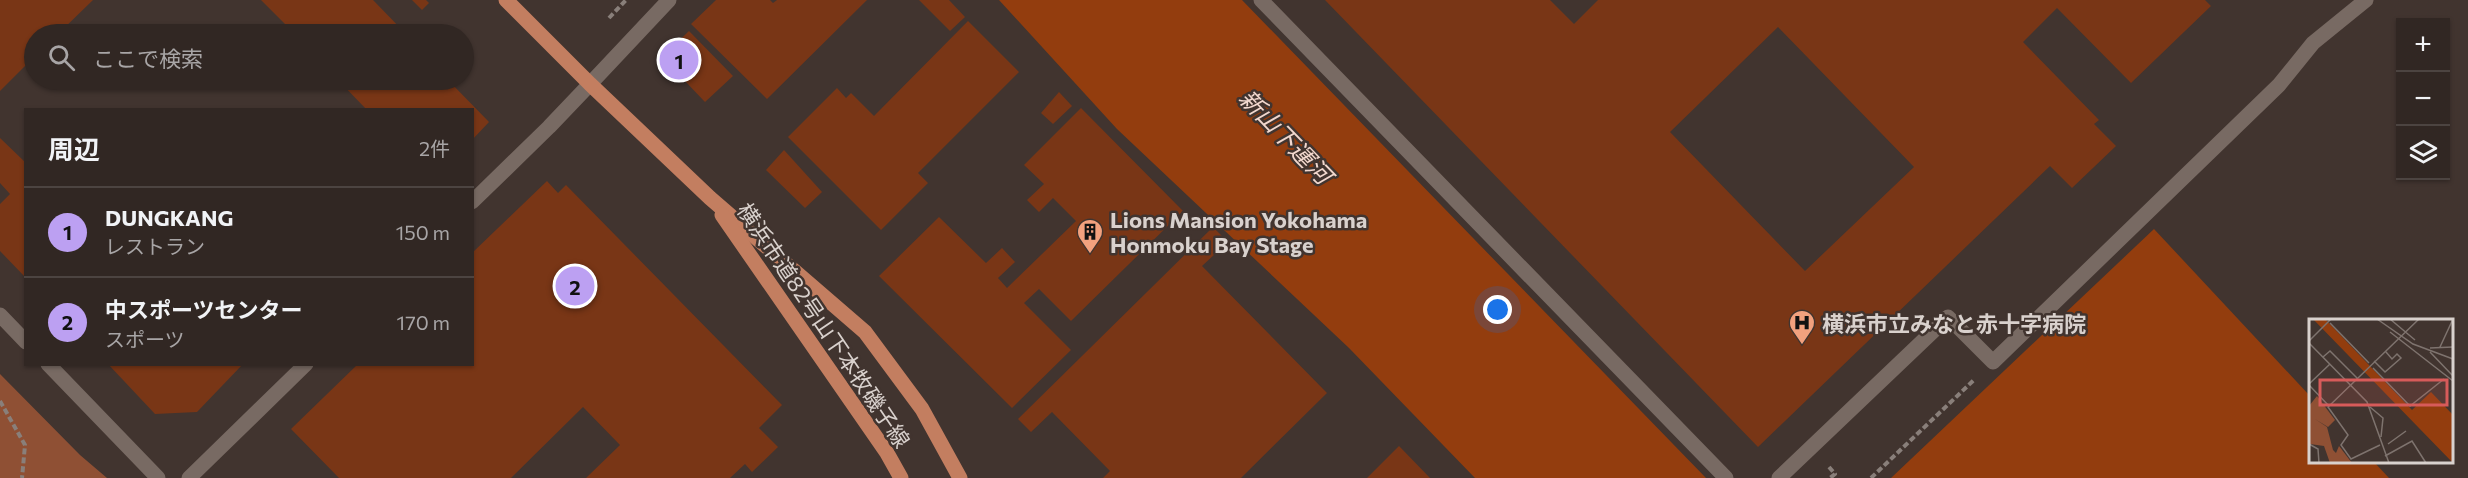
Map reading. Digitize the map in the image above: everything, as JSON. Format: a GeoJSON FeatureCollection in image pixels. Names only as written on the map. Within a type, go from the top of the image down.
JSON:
{"type":"FeatureCollection","features":[{"type":"Feature","properties":{"kind":"main road","name":"横浜市道82号山下本牧磯子線"},"geometry":{"type":"LineString","coordinates":[[506,0],[710,198],[865,332],[922,409],[960,478]]}},
{"type":"Feature","properties":{"kind":"main road","name":"横浜市道82号山下本牧磯子線"},"geometry":{"type":"LineString","coordinates":[[710,198],[887,453],[901,478]]}},
{"type":"Feature","properties":{"kind":"street"},"geometry":{"type":"LineString","coordinates":[[474,200],[590,84],[669,0]]}},
{"type":"Feature","properties":{"kind":"street"},"geometry":{"type":"LineString","coordinates":[[1261,0],[1726,478]]}},
{"type":"Feature","properties":{"kind":"street"},"geometry":{"type":"LineString","coordinates":[[1779,478],[1948,317],[1993,362],[2279,85],[2313,43],[2366,0]]}},
{"type":"Feature","properties":{"kind":"street"},"geometry":{"type":"LineString","coordinates":[[0,315],[24,340]]}},
{"type":"Feature","properties":{"kind":"street"},"geometry":{"type":"LineString","coordinates":[[50,366],[158,478]]}},
{"type":"Feature","properties":{"kind":"street"},"geometry":{"type":"LineString","coordinates":[[189,478],[304,366]]}},
{"type":"Feature","properties":{"kind":"path"},"geometry":{"type":"LineString","coordinates":[[609,18],[626,0]]}},
{"type":"Feature","properties":{"kind":"path"},"geometry":{"type":"LineString","coordinates":[[1871,478],[1969,385]]}},
{"type":"Feature","properties":{"kind":"path"},"geometry":{"type":"LineString","coordinates":[[0,401],[25,445],[22,478]]}},
{"type":"Feature","properties":{"kind":"path"},"geometry":{"type":"LineString","coordinates":[[1824,472],[1829,467],[1835,474],[1830,478]]}},
{"type":"Feature","properties":{"kind":"shaded area"},"geometry":{"type":"Polygon","coordinates":[[[0,374],[80,455],[107,478],[0,478],[0,374]]]}},
{"type":"Feature","properties":{"kind":"water","name":"新山下運河"},"geometry":{"type":"Polygon","coordinates":[[[999,0],[1242,0],[1706,478],[1475,478],[1349,348],[1117,129],[999,0]]]}},
{"type":"Feature","properties":{"kind":"water"},"geometry":{"type":"Polygon","coordinates":[[[2154,229],[2309,395],[2309,463],[2375,463],[2389,478],[1891,478],[2154,229]]]}},
{"type":"Feature","properties":{"kind":"building"},"geometry":{"type":"Polygon","coordinates":[[[0,0],[93,0],[68,24],[24,24],[24,67],[0,91],[0,0]]]}},
{"type":"Feature","properties":{"kind":"building"},"geometry":{"type":"Polygon","coordinates":[[[261,0],[373,0],[396,24],[285,24],[261,0]]]}},
{"type":"Feature","properties":{"kind":"building"},"geometry":{"type":"Polygon","coordinates":[[[412,0],[426,0],[429,3],[422,10],[412,0]]]}},
{"type":"Feature","properties":{"kind":"building"},"geometry":{"type":"Polygon","coordinates":[[[716,0],[770,0],[773,3],[777,0],[867,0],[767,99],[691,24],[716,0]]]}},
{"type":"Feature","properties":{"kind":"building"},"geometry":{"type":"Polygon","coordinates":[[[919,0],[949,0],[965,17],[950,31],[919,0]]]}},
{"type":"Feature","properties":{"kind":"building"},"geometry":{"type":"Polygon","coordinates":[[[1325,0],[1550,0],[1574,24],[1598,0],[2205,0],[2211,6],[2131,83],[2057,8],[2023,42],[2099,120],[2094,124],[2116,146],[2072,188],[2050,166],[1758,447],[1325,0]],[[1778,27],[1670,132],[1805,271],[1914,167],[1778,27]]]}},
{"type":"Feature","properties":{"kind":"building"},"geometry":{"type":"Polygon","coordinates":[[[968,21],[1019,72],[918,173],[928,183],[881,230],[788,137],[837,88],[846,98],[851,93],[874,116],[968,21]]]}},
{"type":"Feature","properties":{"kind":"building"},"geometry":{"type":"Polygon","coordinates":[[[689,31],[733,76],[705,102],[662,57],[689,31]]]}},
{"type":"Feature","properties":{"kind":"building"},"geometry":{"type":"Polygon","coordinates":[[[348,90],[458,90],[489,122],[474,138],[474,108],[365,108],[348,90]]]}},
{"type":"Feature","properties":{"kind":"building"},"geometry":{"type":"Polygon","coordinates":[[[1059,92],[1072,106],[1053,124],[1041,113],[1059,92]]]}},
{"type":"Feature","properties":{"kind":"building","name":"Lions Mansion Yokohama Honmoku Bay Stage"},"geometry":{"type":"Polygon","coordinates":[[[1081,108],[1183,211],[1071,321],[1039,289],[1024,303],[1071,350],[1012,408],[879,276],[939,217],[986,263],[1002,248],[1015,262],[998,278],[1007,288],[1076,221],[1053,198],[1039,212],[1027,200],[1044,184],[1024,165],[1081,108]]]}},
{"type":"Feature","properties":{"kind":"building"},"geometry":{"type":"Polygon","coordinates":[[[0,138],[24,161],[24,276],[0,251],[0,204],[10,194],[0,183],[0,138]]]}},
{"type":"Feature","properties":{"kind":"building"},"geometry":{"type":"Polygon","coordinates":[[[784,150],[822,192],[805,208],[766,170],[784,150]]]}},
{"type":"Feature","properties":{"kind":"building"},"geometry":{"type":"Polygon","coordinates":[[[547,181],[558,193],[566,185],[782,405],[759,428],[778,447],[752,472],[745,464],[730,478],[586,478],[620,445],[583,407],[511,478],[339,478],[291,429],[356,366],[474,366],[474,251],[547,181]]]}},
{"type":"Feature","properties":{"kind":"building"},"geometry":{"type":"Polygon","coordinates":[[[1213,227],[1228,242],[1202,266],[1327,393],[1241,478],[1103,478],[1110,471],[1052,412],[1031,432],[1018,419],[1213,227]]]}},
{"type":"Feature","properties":{"kind":"building"},"geometry":{"type":"Polygon","coordinates":[[[110,366],[241,366],[197,412],[155,414],[110,366]]]}},
{"type":"Feature","properties":{"kind":"building"},"geometry":{"type":"Polygon","coordinates":[[[1399,446],[1430,478],[1367,478],[1399,446]]]}},
{"type":"Feature","properties":{"kind":"place","name":"DUNGKANG"},"geometry":{"type":"Point","coordinates":[679,60]}},
{"type":"Feature","properties":{"kind":"place","name":"Lions Mansion Yokohama Honmoku Bay Stage"},"geometry":{"type":"Point","coordinates":[1090,255]}},
{"type":"Feature","properties":{"kind":"place","name":"中スポーツセンター"},"geometry":{"type":"Point","coordinates":[575,286]}},
{"type":"Feature","properties":{"kind":"place","name":"横浜市立みなと赤十字病院"},"geometry":{"type":"Point","coordinates":[1802,346]}}]}
